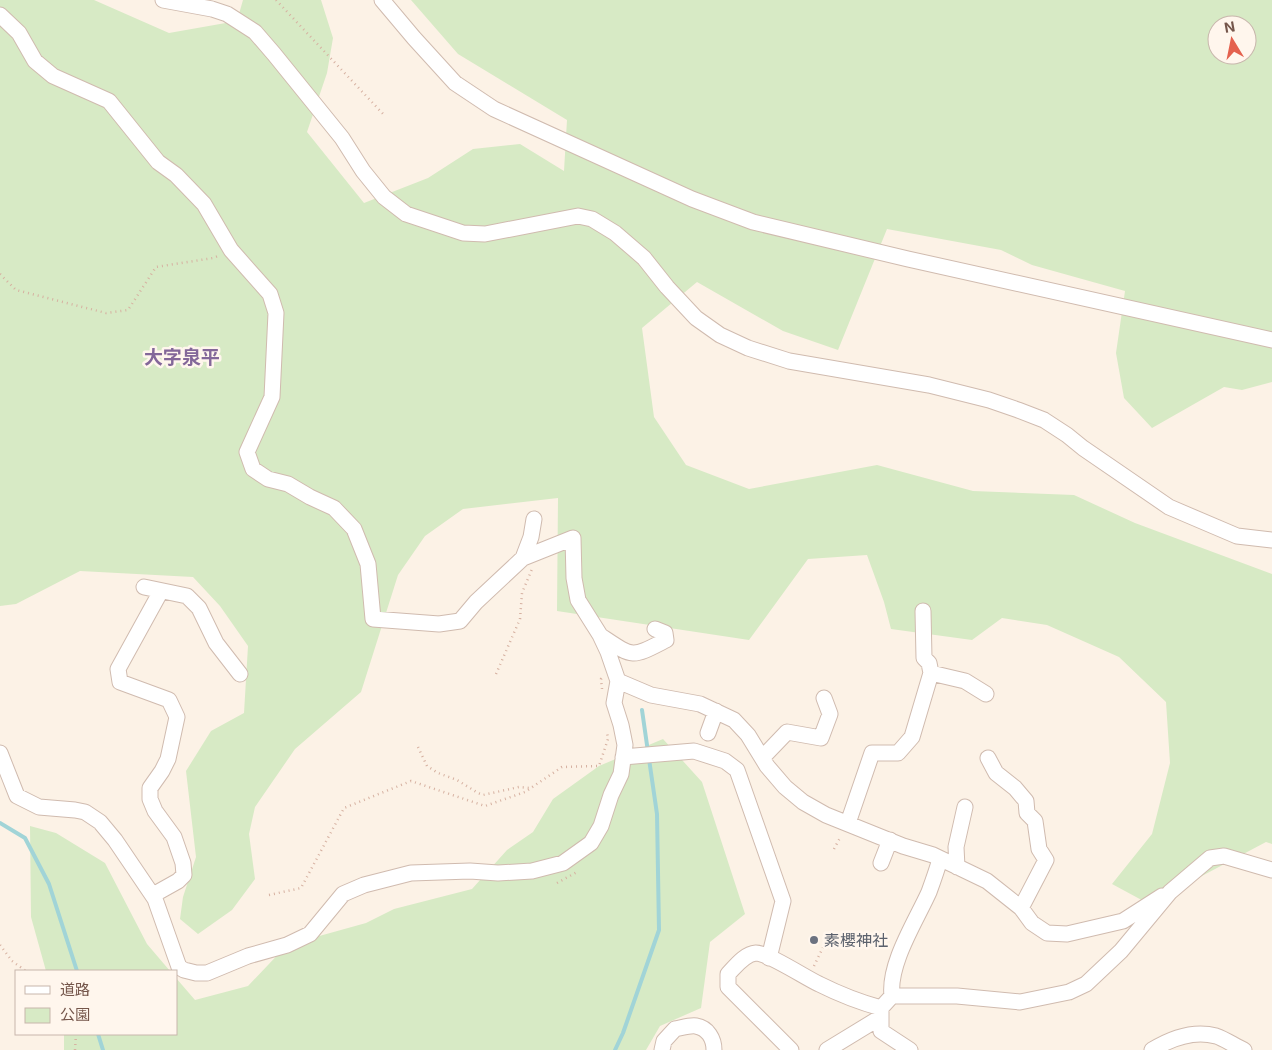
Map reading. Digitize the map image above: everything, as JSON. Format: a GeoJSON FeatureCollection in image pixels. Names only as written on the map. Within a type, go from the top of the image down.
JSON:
{"type":"FeatureCollection","features":[{"type":"Feature","properties":{"kind":"street"},"geometry":{"type":"LineString","coordinates":[[163,0],[212,9],[227,14],[255,32],[342,138],[363,171],[384,197],[406,214],[462,233],[485,234],[578,216],[592,219],[615,233],[644,258],[667,287],[696,318],[720,335],[748,348],[789,361],[929,385],[989,400],[1018,410],[1044,420],[1169,507],[1237,536],[1272,540]]}},
{"type":"Feature","properties":{"kind":"street"},"geometry":{"type":"LineString","coordinates":[[382,0],[456,83],[494,109],[692,199],[762,224],[908,259],[1272,340]]}},
{"type":"Feature","properties":{"kind":"street"},"geometry":{"type":"LineString","coordinates":[[0,15],[19,33],[35,61],[53,76],[109,101],[158,162],[176,175],[204,204],[231,250],[270,294],[276,313],[272,397],[246,452],[253,469],[268,479],[288,484],[334,508],[354,529],[368,564],[373,619],[439,624],[460,621],[476,602],[523,558],[573,538],[574,578],[578,600],[600,635],[616,675],[614,703],[625,745],[621,774],[611,795],[601,826],[591,844],[563,863],[516,872],[440,871],[411,873],[364,885],[343,894],[310,934],[286,945],[248,956],[207,973],[196,973],[179,967],[153,895],[116,840],[100,822],[85,812],[39,807],[17,796],[0,753]]}},
{"type":"Feature","properties":{"kind":"street"},"geometry":{"type":"LineString","coordinates":[[523,558],[531,537],[534,519]]}},
{"type":"Feature","properties":{"kind":"street"},"geometry":{"type":"LineString","coordinates":[[144,587],[187,596],[199,608],[216,643],[240,674]]}},
{"type":"Feature","properties":{"kind":"street"},"geometry":{"type":"LineString","coordinates":[[153,895],[178,881],[184,875],[183,863],[174,837],[155,810],[150,799],[150,788],[168,759],[176,717],[169,700],[120,682],[118,669],[161,591]]}},
{"type":"Feature","properties":{"kind":"street"},"geometry":{"type":"LineString","coordinates":[[848,823],[872,753],[898,752],[912,737],[931,673],[929,663],[924,658],[923,611]]}},
{"type":"Feature","properties":{"kind":"street"},"geometry":{"type":"LineString","coordinates":[[600,635],[625,652],[639,654],[666,640],[665,633],[655,629]]}},
{"type":"Feature","properties":{"kind":"street"},"geometry":{"type":"LineString","coordinates":[[931,673],[964,681],[986,694]]}},
{"type":"Feature","properties":{"kind":"street"},"geometry":{"type":"LineString","coordinates":[[616,675],[651,695],[700,704],[734,720],[748,735],[762,758],[785,787],[803,802],[826,815],[940,859],[987,881],[1021,908],[1032,923],[1046,933],[1067,934],[1123,921],[1170,892],[1210,858],[1224,856],[1268,869]]}},
{"type":"Feature","properties":{"kind":"street"},"geometry":{"type":"LineString","coordinates":[[762,758],[787,732],[821,738],[830,714],[824,698]]}},
{"type":"Feature","properties":{"kind":"street"},"geometry":{"type":"LineString","coordinates":[[708,733],[716,711]]}},
{"type":"Feature","properties":{"kind":"street"},"geometry":{"type":"LineString","coordinates":[[623,757],[694,751],[725,761],[737,770],[783,901],[768,958]]}},
{"type":"Feature","properties":{"kind":"street"},"geometry":{"type":"LineString","coordinates":[[988,758],[996,773],[1015,788],[1026,802],[1028,813],[1035,821],[1034,842],[1046,860],[1021,908]]}},
{"type":"Feature","properties":{"kind":"street"},"geometry":{"type":"LineString","coordinates":[[956,867],[956,847],[965,806]]}},
{"type":"Feature","properties":{"kind":"street"},"geometry":{"type":"LineString","coordinates":[[881,863],[890,840]]}},
{"type":"Feature","properties":{"kind":"street"},"geometry":{"type":"LineString","coordinates":[[827,1050],[881,1012],[892,996],[891,988],[895,966],[929,891],[940,859]]}},
{"type":"Feature","properties":{"kind":"street"},"geometry":{"type":"LineString","coordinates":[[892,996],[957,996],[1020,1002],[1069,992],[1086,984],[1121,951],[1170,892]]}},
{"type":"Feature","properties":{"kind":"street"},"geometry":{"type":"LineString","coordinates":[[791,1050],[728,987],[728,974],[745,957],[756,953],[881,1012]]}},
{"type":"Feature","properties":{"kind":"street"},"geometry":{"type":"LineString","coordinates":[[881,1012],[880,1031],[910,1050]]}},
{"type":"Feature","properties":{"kind":"street"},"geometry":{"type":"LineString","coordinates":[[662,1050],[664,1041],[675,1028],[696,1026],[709,1033],[714,1042],[714,1050]]}},
{"type":"Feature","properties":{"kind":"street"},"geometry":{"type":"LineString","coordinates":[[1152,1050],[1162,1044],[1190,1035],[1216,1036],[1244,1050]]}},
{"type":"Feature","properties":{"kind":"path"},"geometry":{"type":"LineString","coordinates":[[276,0],[385,116]]}},
{"type":"Feature","properties":{"kind":"path"},"geometry":{"type":"LineString","coordinates":[[0,274],[16,290],[106,313],[128,310],[156,267],[213,258],[231,250]]}},
{"type":"Feature","properties":{"kind":"path"},"geometry":{"type":"LineString","coordinates":[[496,674],[520,619],[522,593],[539,551]]}},
{"type":"Feature","properties":{"kind":"path"},"geometry":{"type":"LineString","coordinates":[[603,696],[600,679],[616,675]]}},
{"type":"Feature","properties":{"kind":"path"},"geometry":{"type":"LineString","coordinates":[[269,895],[302,888],[344,808],[411,781],[484,806],[525,792],[562,767],[600,766],[608,739],[607,731]]}},
{"type":"Feature","properties":{"kind":"path"},"geometry":{"type":"LineString","coordinates":[[418,747],[427,766],[438,773],[467,785],[483,795],[519,787],[530,788]]}},
{"type":"Feature","properties":{"kind":"path"},"geometry":{"type":"LineString","coordinates":[[808,978],[830,934]]}},
{"type":"Feature","properties":{"kind":"path"},"geometry":{"type":"LineString","coordinates":[[0,945],[12,961],[25,970]]}},
{"type":"Feature","properties":{"kind":"path"},"geometry":{"type":"LineString","coordinates":[[75,1050],[76,1035]]}},
{"type":"Feature","properties":{"kind":"green space"},"geometry":{"type":"Polygon","coordinates":[[[0,0],[94,0],[169,33],[237,21],[243,0],[321,0],[333,38],[327,73],[307,132],[364,203],[428,178],[473,149],[520,144],[564,171],[567,120],[458,54],[411,0],[1272,0],[1272,382],[1242,390],[1224,387],[1152,428],[1124,398],[1116,353],[1125,291],[1032,265],[1001,250],[887,229],[838,350],[783,331],[697,282],[642,328],[654,417],[686,465],[749,489],[877,465],[973,491],[1074,495],[1135,523],[1272,574],[1272,844],[1266,842],[1149,904],[1112,884],[1152,834],[1170,763],[1166,702],[1119,657],[1047,625],[1002,618],[972,640],[891,629],[884,602],[867,555],[808,559],[749,640],[557,611],[558,498],[463,509],[425,536],[398,575],[361,692],[295,749],[255,807],[249,834],[255,879],[232,910],[198,934],[180,919],[183,897],[196,857],[186,771],[211,731],[244,713],[248,646],[220,606],[193,577],[80,571],[16,604],[0,606],[0,0]]]}},
{"type":"Feature","properties":{"kind":"green space"},"geometry":{"type":"Polygon","coordinates":[[[663,739],[702,782],[745,914],[710,942],[701,1008],[660,1026],[646,1050],[64,1050],[64,1035],[178,1035],[178,980],[195,1000],[248,986],[287,945],[366,923],[394,909],[472,889],[507,850],[533,832],[553,799],[599,766],[663,739]]]}},
{"type":"Feature","properties":{"kind":"green space"},"geometry":{"type":"Polygon","coordinates":[[[30,826],[56,833],[105,863],[147,944],[169,970],[46,970],[31,917],[30,826]]]}},
{"type":"Feature","properties":{"kind":"waterway"},"geometry":{"type":"LineString","coordinates":[[642,710],[648,752]]}},
{"type":"Feature","properties":{"kind":"waterway"},"geometry":{"type":"LineString","coordinates":[[615,1050],[623,1033],[659,930],[657,814],[649,759]]}},
{"type":"Feature","properties":{"kind":"waterway"},"geometry":{"type":"LineString","coordinates":[[0,823],[25,838],[49,884],[77,970]]}},
{"type":"Feature","properties":{"kind":"waterway"},"geometry":{"type":"LineString","coordinates":[[98,1035],[103,1050]]}},
{"type":"Feature","properties":{"kind":"place","name":"素櫻神社"},"geometry":{"type":"Point","coordinates":[814,940]}},
{"type":"Feature","properties":{"kind":"district","name":"大字泉平"},"geometry":{"type":"Point","coordinates":[182,357]}}]}
